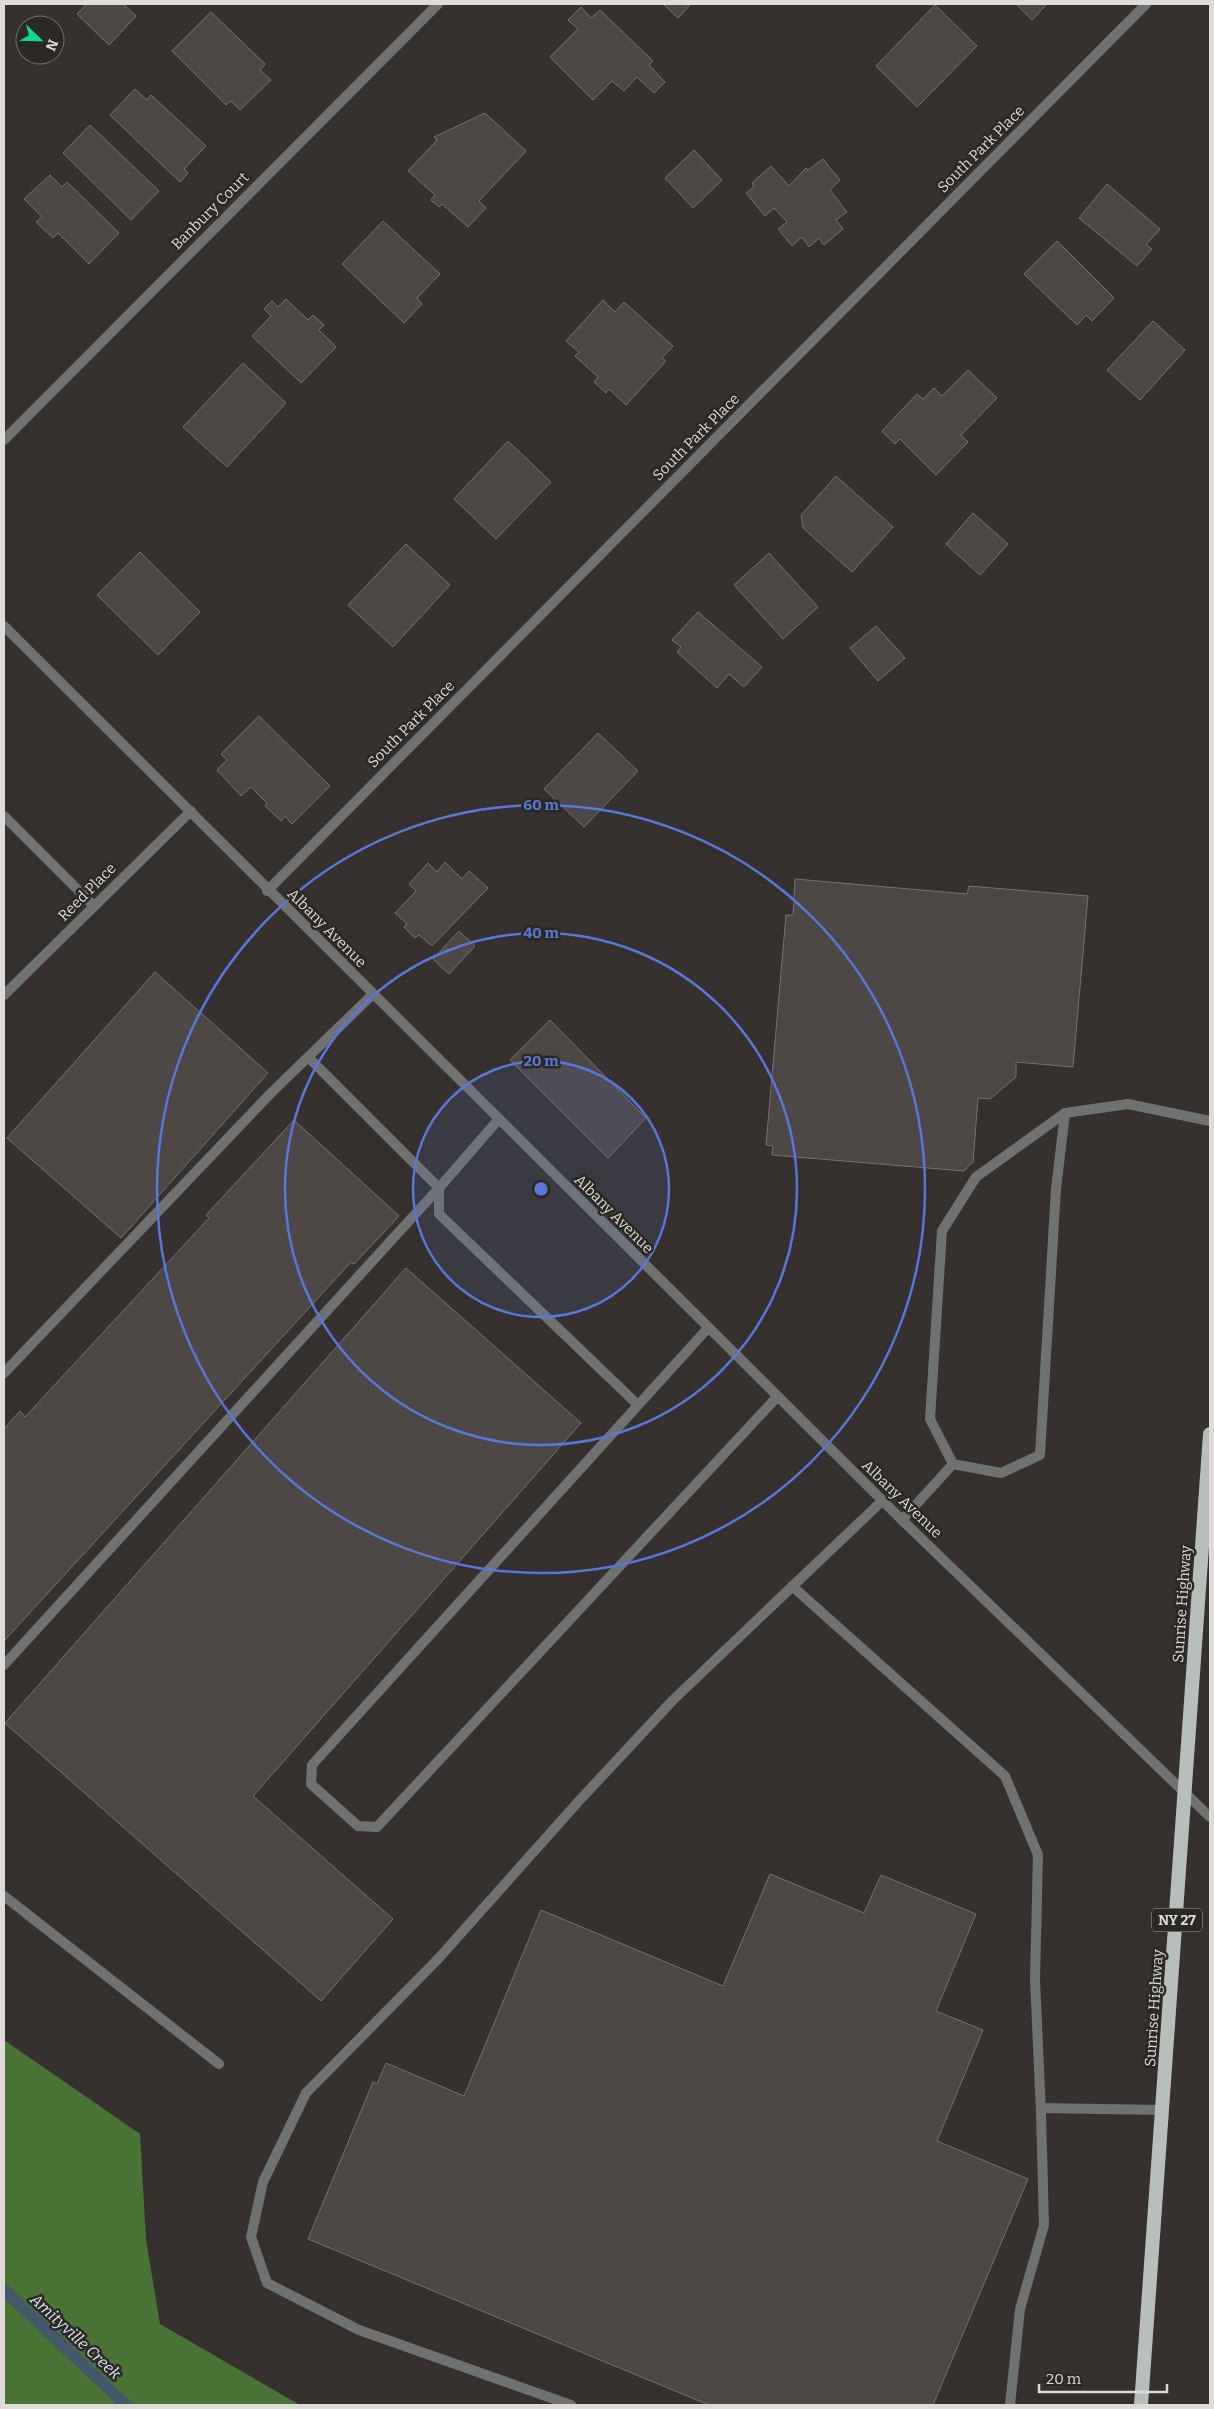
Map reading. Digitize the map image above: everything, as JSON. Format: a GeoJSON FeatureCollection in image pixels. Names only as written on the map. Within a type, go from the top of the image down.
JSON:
{"type":"FeatureCollection","features":[{"type":"Feature","properties":{"kind":"highway","name":"Sunrise Highway"},"geometry":{"type":"LineString","coordinates":[[1141,2405],[1186,1795],[1210,1434]]}},
{"type":"Feature","properties":{"kind":"street","name":"Banbury Court"},"geometry":{"type":"LineString","coordinates":[[4,440],[438,4]]}},
{"type":"Feature","properties":{"kind":"street","name":"South Park Place"},"geometry":{"type":"LineString","coordinates":[[267,891],[1146,4]]}},
{"type":"Feature","properties":{"kind":"street","name":"Albany Avenue"},"geometry":{"type":"LineString","coordinates":[[4,626],[191,811],[267,891],[777,1397],[1210,1817]]}},
{"type":"Feature","properties":{"kind":"street","name":"Reed Place"},"geometry":{"type":"LineString","coordinates":[[4,995],[191,811]]}},
{"type":"Feature","properties":{"kind":"street"},"geometry":{"type":"LineString","coordinates":[[4,816],[94,906]]}},
{"type":"Feature","properties":{"kind":"street"},"geometry":{"type":"LineString","coordinates":[[4,1373],[271,1093],[309,1058],[372,994]]}},
{"type":"Feature","properties":{"kind":"street"},"geometry":{"type":"LineString","coordinates":[[309,1058],[439,1188],[439,1214],[638,1405]]}},
{"type":"Feature","properties":{"kind":"street"},"geometry":{"type":"LineString","coordinates":[[953,1464],[930,1419],[942,1231],[976,1177],[1065,1113],[1128,1104],[1210,1122]]}},
{"type":"Feature","properties":{"kind":"street"},"geometry":{"type":"LineString","coordinates":[[953,1464],[1001,1473],[1040,1455],[1056,1189],[1065,1113]]}},
{"type":"Feature","properties":{"kind":"street"},"geometry":{"type":"LineString","coordinates":[[4,1665],[439,1188],[498,1120]]}},
{"type":"Feature","properties":{"kind":"street"},"geometry":{"type":"LineString","coordinates":[[708,1328],[312,1764],[311,1784],[358,1826],[377,1827],[777,1397]]}},
{"type":"Feature","properties":{"kind":"street"},"geometry":{"type":"LineString","coordinates":[[902,1520],[953,1464]]}},
{"type":"Feature","properties":{"kind":"street"},"geometry":{"type":"LineString","coordinates":[[570,2405],[359,2330],[267,2283],[251,2237],[263,2182],[306,2093],[438,1959],[578,1802],[673,1700],[882,1500]]}},
{"type":"Feature","properties":{"kind":"street"},"geometry":{"type":"LineString","coordinates":[[792,1586],[1005,1776],[1038,1855],[1035,1979],[1044,2225],[1020,2309],[1010,2405]]}},
{"type":"Feature","properties":{"kind":"street"},"geometry":{"type":"LineString","coordinates":[[4,1896],[219,2064]]}},
{"type":"Feature","properties":{"kind":"street"},"geometry":{"type":"LineString","coordinates":[[1041,2108],[1163,2110]]}},
{"type":"Feature","properties":{"kind":"green space"},"geometry":{"type":"Polygon","coordinates":[[[4,2040],[140,2134],[146,2240],[160,2324],[300,2405],[4,2405],[4,2040]]]}},
{"type":"Feature","properties":{"kind":"building"},"geometry":{"type":"Polygon","coordinates":[[[87,4],[123,4],[136,16],[109,45],[77,14],[87,4]]]}},
{"type":"Feature","properties":{"kind":"building"},"geometry":{"type":"Polygon","coordinates":[[[663,4],[691,4],[678,18],[663,4]]]}},
{"type":"Feature","properties":{"kind":"building"},"geometry":{"type":"Polygon","coordinates":[[[1016,4],[1047,4],[1032,20],[1016,4]]]}},
{"type":"Feature","properties":{"kind":"building"},"geometry":{"type":"Polygon","coordinates":[[[935,5],[977,46],[917,107],[876,66],[935,5]]]}},
{"type":"Feature","properties":{"kind":"building"},"geometry":{"type":"Polygon","coordinates":[[[581,7],[591,18],[600,10],[653,61],[649,65],[665,82],[654,93],[637,77],[624,91],[612,81],[593,100],[550,57],[578,29],[568,20],[581,7]]]}},
{"type":"Feature","properties":{"kind":"building"},"geometry":{"type":"Polygon","coordinates":[[[211,12],[265,64],[260,70],[271,80],[240,110],[231,101],[226,105],[172,51],[211,12]]]}},
{"type":"Feature","properties":{"kind":"building"},"geometry":{"type":"Polygon","coordinates":[[[135,89],[147,100],[151,95],[206,146],[184,169],[188,173],[180,182],[110,115],[135,89]]]}},
{"type":"Feature","properties":{"kind":"building"},"geometry":{"type":"Polygon","coordinates":[[[485,113],[526,151],[479,201],[486,208],[468,227],[442,204],[439,207],[431,200],[435,195],[408,171],[437,140],[434,137],[485,113]]]}},
{"type":"Feature","properties":{"kind":"building"},"geometry":{"type":"Polygon","coordinates":[[[90,125],[159,191],[131,220],[63,153],[90,125]]]}},
{"type":"Feature","properties":{"kind":"building"},"geometry":{"type":"Polygon","coordinates":[[[694,150],[722,180],[693,208],[665,178],[694,150]]]}},
{"type":"Feature","properties":{"kind":"building"},"geometry":{"type":"Polygon","coordinates":[[[823,159],[840,180],[830,190],[847,212],[836,220],[843,229],[824,245],[819,238],[809,247],[802,237],[792,246],[778,229],[787,222],[774,208],[765,216],[746,193],[754,187],[752,183],[771,166],[789,186],[806,168],[808,170],[823,159]]]}},
{"type":"Feature","properties":{"kind":"building"},"geometry":{"type":"Polygon","coordinates":[[[50,175],[62,187],[67,182],[119,233],[89,264],[58,233],[53,238],[36,222],[42,217],[24,199],[50,175]]]}},
{"type":"Feature","properties":{"kind":"building"},"geometry":{"type":"Polygon","coordinates":[[[1107,184],[1160,229],[1146,245],[1152,249],[1137,266],[1079,218],[1107,184]]]}},
{"type":"Feature","properties":{"kind":"building"},"geometry":{"type":"Polygon","coordinates":[[[383,221],[440,274],[417,298],[422,304],[404,323],[342,264],[383,221]]]}},
{"type":"Feature","properties":{"kind":"building"},"geometry":{"type":"Polygon","coordinates":[[[1057,241],[1114,298],[1092,321],[1086,315],[1077,325],[1024,274],[1057,241]]]}},
{"type":"Feature","properties":{"kind":"building"},"geometry":{"type":"Polygon","coordinates":[[[286,299],[308,320],[313,315],[324,325],[319,330],[336,347],[301,383],[252,336],[271,316],[264,309],[272,301],[278,307],[286,299]]]}},
{"type":"Feature","properties":{"kind":"building"},"geometry":{"type":"Polygon","coordinates":[[[603,300],[615,312],[624,302],[673,346],[662,358],[666,361],[626,405],[609,389],[606,393],[594,382],[598,377],[575,356],[579,352],[566,341],[603,300]]]}},
{"type":"Feature","properties":{"kind":"building"},"geometry":{"type":"Polygon","coordinates":[[[1153,321],[1185,350],[1140,400],[1107,370],[1153,321]]]}},
{"type":"Feature","properties":{"kind":"building"},"geometry":{"type":"Polygon","coordinates":[[[243,363],[286,403],[227,467],[183,427],[243,363]]]}},
{"type":"Feature","properties":{"kind":"building"},"geometry":{"type":"Polygon","coordinates":[[[968,370],[997,398],[961,435],[968,442],[936,475],[900,439],[895,444],[882,431],[917,394],[923,399],[934,388],[942,396],[968,370]]]}},
{"type":"Feature","properties":{"kind":"building"},"geometry":{"type":"Polygon","coordinates":[[[508,441],[551,482],[496,539],[454,499],[508,441]]]}},
{"type":"Feature","properties":{"kind":"building"},"geometry":{"type":"Polygon","coordinates":[[[836,476],[893,527],[852,572],[803,528],[801,515],[836,476]]]}},
{"type":"Feature","properties":{"kind":"building"},"geometry":{"type":"Polygon","coordinates":[[[973,513],[1008,544],[980,575],[946,544],[973,513]]]}},
{"type":"Feature","properties":{"kind":"building"},"geometry":{"type":"Polygon","coordinates":[[[406,544],[450,585],[393,647],[348,605],[406,544]]]}},
{"type":"Feature","properties":{"kind":"building"},"geometry":{"type":"Polygon","coordinates":[[[140,552],[200,612],[158,655],[97,595],[140,552]]]}},
{"type":"Feature","properties":{"kind":"building"},"geometry":{"type":"Polygon","coordinates":[[[769,553],[818,607],[783,639],[734,585],[769,553]]]}},
{"type":"Feature","properties":{"kind":"building"},"geometry":{"type":"Polygon","coordinates":[[[698,612],[762,667],[744,687],[729,674],[717,688],[677,652],[681,647],[672,640],[698,612]]]}},
{"type":"Feature","properties":{"kind":"building"},"geometry":{"type":"Polygon","coordinates":[[[876,626],[905,658],[878,681],[850,648],[876,626]]]}},
{"type":"Feature","properties":{"kind":"building"},"geometry":{"type":"Polygon","coordinates":[[[259,716],[330,786],[292,824],[285,816],[281,821],[265,806],[267,803],[251,787],[241,796],[217,770],[227,760],[221,754],[259,716]]]}},
{"type":"Feature","properties":{"kind":"building"},"geometry":{"type":"Polygon","coordinates":[[[598,733],[638,771],[584,827],[544,789],[598,733]]]}},
{"type":"Feature","properties":{"kind":"building"},"geometry":{"type":"Polygon","coordinates":[[[445,862],[462,879],[469,871],[488,888],[432,946],[419,935],[415,938],[404,927],[407,924],[395,913],[416,891],[409,884],[428,863],[437,872],[445,862]]]}},
{"type":"Feature","properties":{"kind":"building"},"geometry":{"type":"Polygon","coordinates":[[[795,879],[967,894],[969,886],[1088,896],[1073,1067],[1016,1062],[1016,1077],[990,1099],[978,1098],[973,1162],[964,1171],[772,1155],[773,1146],[766,1145],[786,915],[793,915],[795,879]]]}},
{"type":"Feature","properties":{"kind":"building"},"geometry":{"type":"Polygon","coordinates":[[[459,931],[475,946],[449,974],[433,959],[459,931]]]}},
{"type":"Feature","properties":{"kind":"building"},"geometry":{"type":"Polygon","coordinates":[[[155,972],[268,1073],[121,1238],[7,1138],[155,972]]]}},
{"type":"Feature","properties":{"kind":"building"},"geometry":{"type":"Polygon","coordinates":[[[550,1020],[646,1118],[608,1158],[510,1060],[550,1020]]]}},
{"type":"Feature","properties":{"kind":"building"},"geometry":{"type":"Polygon","coordinates":[[[294,1120],[399,1216],[354,1264],[351,1262],[4,1641],[4,1429],[20,1411],[25,1417],[209,1218],[206,1215],[294,1120]]]}},
{"type":"Feature","properties":{"kind":"building"},"geometry":{"type":"Polygon","coordinates":[[[406,1268],[581,1423],[253,1796],[393,1919],[321,2001],[5,1723],[406,1268]]]}},
{"type":"Feature","properties":{"kind":"building"},"geometry":{"type":"Polygon","coordinates":[[[770,1874],[864,1913],[881,1875],[976,1914],[936,2011],[983,2030],[937,2141],[1028,2179],[933,2405],[709,2405],[308,2239],[373,2082],[377,2084],[386,2063],[464,2096],[541,1910],[723,1986],[770,1874]]]}},
{"type":"Feature","properties":{"kind":"waterway","name":"Amityville Creek"},"geometry":{"type":"LineString","coordinates":[[4,2290],[126,2405]]}}]}
